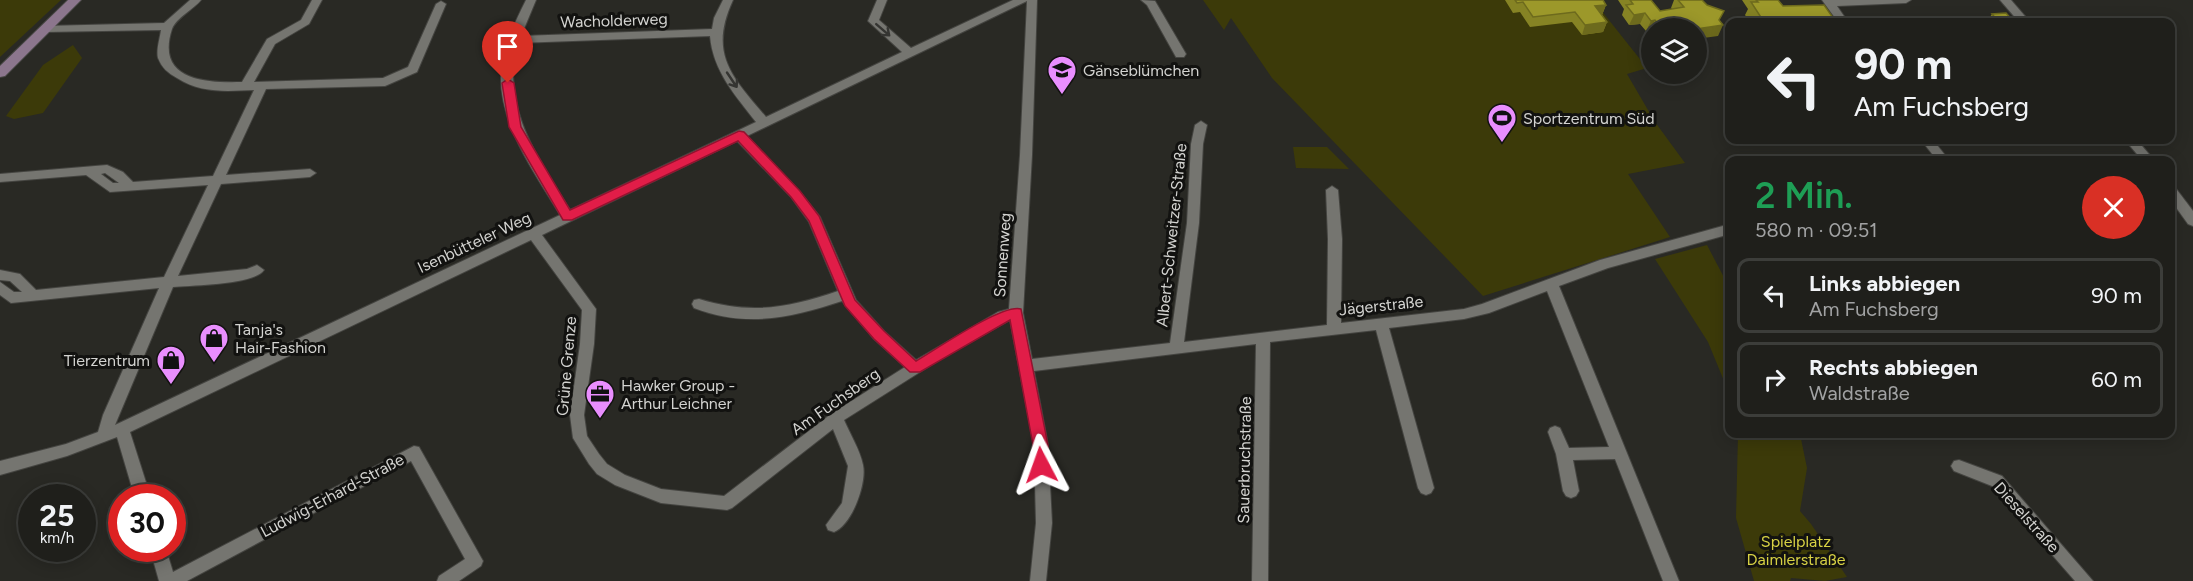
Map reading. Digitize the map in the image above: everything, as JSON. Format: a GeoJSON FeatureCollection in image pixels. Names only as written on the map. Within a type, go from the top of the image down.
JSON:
{"type":"FeatureCollection","features":[{"type":"Feature","properties":{"kind":"street"},"geometry":{"type":"LineString","coordinates":[[0,73],[75,0]]}},
{"type":"Feature","properties":{"kind":"street"},"geometry":{"type":"LineString","coordinates":[[45,29],[167,26],[196,0]]}},
{"type":"Feature","properties":{"kind":"street"},"geometry":{"type":"LineString","coordinates":[[245,88],[271,42],[305,22],[317,0]]}},
{"type":"Feature","properties":{"kind":"street"},"geometry":{"type":"LineString","coordinates":[[531,0],[514,40],[507,75],[515,127],[568,217]]}},
{"type":"Feature","properties":{"kind":"street"},"geometry":{"type":"LineString","coordinates":[[728,0],[716,32],[716,53],[721,64],[764,123]]}},
{"type":"Feature","properties":{"kind":"street"},"geometry":{"type":"LineString","coordinates":[[882,0],[873,21],[910,53]]}},
{"type":"Feature","properties":{"kind":"street","name":"Isenbütteler Weg"},"geometry":{"type":"LineString","coordinates":[[0,468],[68,450],[122,429],[1022,0]]}},
{"type":"Feature","properties":{"kind":"street","name":"Sonnenweg"},"geometry":{"type":"LineString","coordinates":[[1032,0],[1016,313],[1041,445],[1044,523],[1038,581]]}},
{"type":"Feature","properties":{"kind":"street"},"geometry":{"type":"LineString","coordinates":[[1146,0],[1151,3],[1180,54]]}},
{"type":"Feature","properties":{"kind":"street"},"geometry":{"type":"LineString","coordinates":[[1828,2],[1906,0]]}},
{"type":"Feature","properties":{"kind":"street"},"geometry":{"type":"LineString","coordinates":[[2005,0],[2021,18]]}},
{"type":"Feature","properties":{"kind":"street"},"geometry":{"type":"LineString","coordinates":[[1828,2],[1840,18]]}},
{"type":"Feature","properties":{"kind":"street"},"geometry":{"type":"LineString","coordinates":[[167,26],[163,56],[169,68],[194,84],[211,87],[261,88],[385,82],[413,69],[441,4]]}},
{"type":"Feature","properties":{"kind":"street","name":"Wacholderweg"},"geometry":{"type":"LineString","coordinates":[[514,40],[599,35],[620,38],[716,32]]}},
{"type":"Feature","properties":{"kind":"street"},"geometry":{"type":"LineString","coordinates":[[104,437],[110,415],[169,281],[261,88]]}},
{"type":"Feature","properties":{"kind":"street","name":"Albert-Schweitzer-Straße"},"geometry":{"type":"LineString","coordinates":[[1176,349],[1193,223],[1197,144],[1201,125]]}},
{"type":"Feature","properties":{"kind":"street"},"geometry":{"type":"LineString","coordinates":[[739,135],[795,194],[815,220],[850,303],[879,335],[915,368]]}},
{"type":"Feature","properties":{"kind":"street"},"geometry":{"type":"LineString","coordinates":[[2134,144],[2144,156]]}},
{"type":"Feature","properties":{"kind":"street"},"geometry":{"type":"LineString","coordinates":[[0,178],[88,170],[110,188],[310,173]]}},
{"type":"Feature","properties":{"kind":"street"},"geometry":{"type":"LineString","coordinates":[[1332,190],[1335,239],[1334,329]]}},
{"type":"Feature","properties":{"kind":"street"},"geometry":{"type":"LineString","coordinates":[[2175,196],[2193,201]]}},
{"type":"Feature","properties":{"kind":"street"},"geometry":{"type":"LineString","coordinates":[[2175,198],[2193,221]]}},
{"type":"Feature","properties":{"kind":"street","name":"Jägerstraße"},"geometry":{"type":"LineString","coordinates":[[1025,366],[1464,314],[1484,309],[1616,260],[1725,230]]}},
{"type":"Feature","properties":{"kind":"street","name":"Grüne Grenze"},"geometry":{"type":"LineString","coordinates":[[534,234],[589,309],[587,344],[577,415],[580,438],[602,469],[620,480],[661,496],[727,503],[771,470]]}},
{"type":"Feature","properties":{"kind":"street"},"geometry":{"type":"LineString","coordinates":[[0,287],[11,298],[249,274],[257,270]]}},
{"type":"Feature","properties":{"kind":"street"},"geometry":{"type":"LineString","coordinates":[[0,275],[10,275],[22,281],[32,295]]}},
{"type":"Feature","properties":{"kind":"street"},"geometry":{"type":"LineString","coordinates":[[1551,283],[1671,581]]}},
{"type":"Feature","properties":{"kind":"street"},"geometry":{"type":"LineString","coordinates":[[699,304],[727,313],[758,314],[818,304],[846,294]]}},
{"type":"Feature","properties":{"kind":"street","name":"Am Fuchsberg"},"geometry":{"type":"LineString","coordinates":[[771,470],[836,418],[1003,316],[1016,313]]}},
{"type":"Feature","properties":{"kind":"street"},"geometry":{"type":"LineString","coordinates":[[1381,324],[1426,488]]}},
{"type":"Feature","properties":{"kind":"street","name":"Sauerbruchstraße"},"geometry":{"type":"LineString","coordinates":[[1260,581],[1263,339]]}},
{"type":"Feature","properties":{"kind":"street"},"geometry":{"type":"LineString","coordinates":[[834,525],[849,506],[856,466],[836,418]]}},
{"type":"Feature","properties":{"kind":"street"},"geometry":{"type":"LineString","coordinates":[[122,429],[139,484]]}},
{"type":"Feature","properties":{"kind":"street"},"geometry":{"type":"LineString","coordinates":[[1555,432],[1564,454],[1571,491]]}},
{"type":"Feature","properties":{"kind":"street","name":"Ludwig-Erhard-Straße"},"geometry":{"type":"LineString","coordinates":[[170,581],[414,452],[475,561],[445,581]]}},
{"type":"Feature","properties":{"kind":"street"},"geometry":{"type":"LineString","coordinates":[[1564,454],[1619,453]]}},
{"type":"Feature","properties":{"kind":"street","name":"Dieselstraße"},"geometry":{"type":"LineString","coordinates":[[1959,465],[1997,481],[2085,581]]}},
{"type":"Feature","properties":{"kind":"street"},"geometry":{"type":"LineString","coordinates":[[163,562],[170,581]]}},
{"type":"Feature","properties":{"kind":"green space"},"geometry":{"type":"Polygon","coordinates":[[[0,0],[61,0],[0,57],[0,0]]]}},
{"type":"Feature","properties":{"kind":"green space","name":"Sportzentrum Süd"},"geometry":{"type":"Polygon","coordinates":[[[1203,0],[1593,0],[1641,60],[1641,70],[1627,74],[1655,122],[1685,163],[1628,174],[1670,237],[1483,296],[1272,78],[1231,18],[1224,30],[1203,0]]]}},
{"type":"Feature","properties":{"kind":"green space"},"geometry":{"type":"Polygon","coordinates":[[[73,45],[82,58],[43,113],[14,119],[6,116],[43,65],[73,45]]]}},
{"type":"Feature","properties":{"kind":"green space"},"geometry":{"type":"Polygon","coordinates":[[[1293,147],[1327,147],[1349,169],[1296,168],[1293,147]]]}},
{"type":"Feature","properties":{"kind":"green space"},"geometry":{"type":"Polygon","coordinates":[[[1707,245],[1725,279],[1725,383],[1708,342],[1655,259],[1707,245]]]}},
{"type":"Feature","properties":{"kind":"green space","name":"Spielplatz Daimlerstraße"},"geometry":{"type":"Polygon","coordinates":[[[1738,438],[1801,438],[1807,468],[1800,511],[1847,577],[1825,581],[1791,578],[1790,581],[1754,581],[1736,518],[1738,438]]]}},
{"type":"Feature","properties":{"kind":"building"},"geometry":{"type":"Polygon","coordinates":[[[1515,0],[1603,0],[1606,5],[1595,6],[1607,22],[1585,25],[1575,12],[1533,17],[1523,2],[1517,3],[1515,0]]]}},
{"type":"Feature","properties":{"kind":"building"},"geometry":{"type":"Polygon","coordinates":[[[1630,0],[1651,0],[1660,11],[1684,7],[1678,0],[1702,0],[1707,5],[1724,11],[1719,20],[1723,25],[1707,27],[1707,18],[1649,18],[1645,13],[1634,15],[1626,5],[1633,4],[1630,0]]]}},
{"type":"Feature","properties":{"kind":"building"},"geometry":{"type":"Polygon","coordinates":[[[1756,0],[1778,0],[1783,6],[1824,5],[1833,18],[1761,18],[1751,2],[1758,2],[1756,0]]]}},
{"type":"Feature","properties":{"kind":"building"},"geometry":{"type":"Polygon","coordinates":[[[2006,13],[2010,18],[1996,18],[1992,14],[2006,13]]]}},
{"type":"Feature","properties":{"kind":"place","name":"Gänseblümchen"},"geometry":{"type":"Point","coordinates":[1062,96]}},
{"type":"Feature","properties":{"kind":"place","name":"Sportzentrum Süd"},"geometry":{"type":"Point","coordinates":[1502,144]}},
{"type":"Feature","properties":{"kind":"place","name":"Tanja's Hair-Fashion"},"geometry":{"type":"Point","coordinates":[214,364]}},
{"type":"Feature","properties":{"kind":"place","name":"Tierzentrum"},"geometry":{"type":"Point","coordinates":[171,386]}},
{"type":"Feature","properties":{"kind":"place","name":"Hawker Group - Arthur Leichner"},"geometry":{"type":"Point","coordinates":[600,420]}},
{"type":"Feature","properties":{"kind":"route"},"geometry":{"type":"LineString","coordinates":[[508,83],[515,127],[568,217],[739,135],[795,194],[815,220],[850,303],[879,335],[915,368],[1003,316],[1016,313],[1041,445],[1041,465]]}}]}
